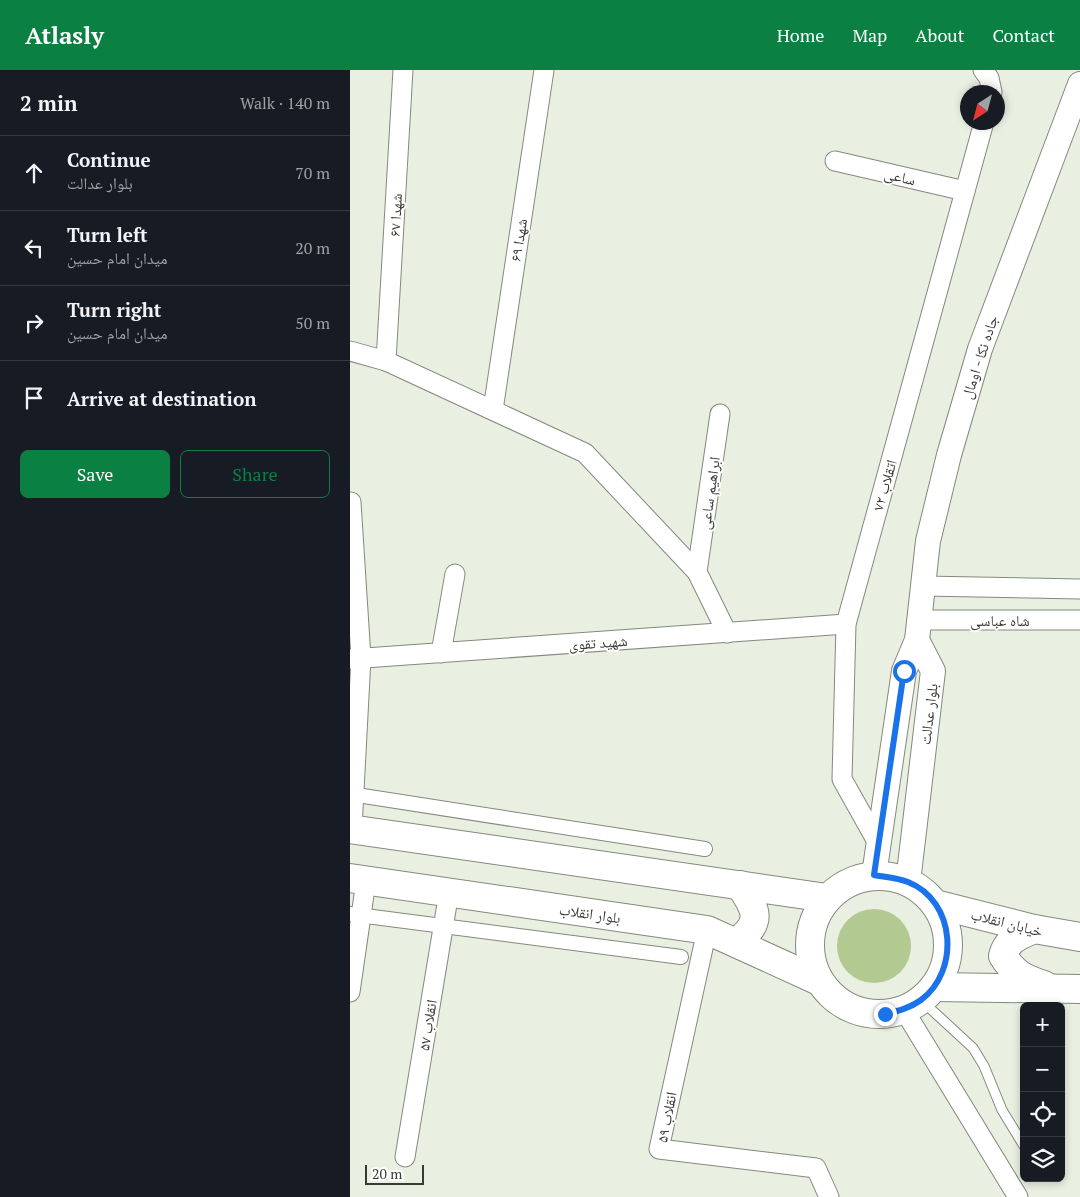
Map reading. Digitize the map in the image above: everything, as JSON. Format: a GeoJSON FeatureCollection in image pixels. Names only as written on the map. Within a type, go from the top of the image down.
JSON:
{"type":"FeatureCollection","features":[{"type":"Feature","properties":{"kind":"main road"},"geometry":{"type":"LineString","coordinates":[[351,829],[827,898]]}},
{"type":"Feature","properties":{"kind":"main road"},"geometry":{"type":"LineString","coordinates":[[920,999],[943,972],[948,955],[948,937],[944,919],[935,904],[923,891],[908,882],[874,875],[856,879],[840,886],[827,898],[817,913],[811,929],[809,947],[812,964],[819,981],[832,996],[848,1007],[866,1013],[885,1014],[920,999],[1068,989]]}},
{"type":"Feature","properties":{"kind":"main road","name":"بلوار انقلاب"},"geometry":{"type":"LineString","coordinates":[[358,880],[707,930],[737,942],[819,981]]}},
{"type":"Feature","properties":{"kind":"main road"},"geometry":{"type":"LineString","coordinates":[[737,942],[752,930],[755,916],[752,903],[740,885]]}},
{"type":"Feature","properties":{"kind":"main road","name":"خیابان انقلاب"},"geometry":{"type":"LineString","coordinates":[[935,904],[1034,929],[1080,937]]}},
{"type":"Feature","properties":{"kind":"main road"},"geometry":{"type":"LineString","coordinates":[[1034,929],[1005,946],[1004,956],[1011,969],[1023,978],[1068,989]]}},
{"type":"Feature","properties":{"kind":"street","name":"شهدا ۶۷"},"geometry":{"type":"LineString","coordinates":[[386,360],[403,70]]}},
{"type":"Feature","properties":{"kind":"street","name":"شهدا ۶۹"},"geometry":{"type":"LineString","coordinates":[[493,410],[544,70]]}},
{"type":"Feature","properties":{"kind":"street"},"geometry":{"type":"LineString","coordinates":[[983,70],[990,85]]}},
{"type":"Feature","properties":{"kind":"street","name":"جاده نکا - اومال"},"geometry":{"type":"LineString","coordinates":[[918,630],[930,531],[949,455],[980,349],[1080,84]]}},
{"type":"Feature","properties":{"kind":"street","name":"اتقلاب ۷۲"},"geometry":{"type":"LineString","coordinates":[[879,845],[842,779],[846,624],[982,130]]}},
{"type":"Feature","properties":{"kind":"street","name":"ساعی"},"geometry":{"type":"LineString","coordinates":[[834,161],[965,191]]}},
{"type":"Feature","properties":{"kind":"street"},"geometry":{"type":"LineString","coordinates":[[350,351],[386,360],[585,453],[698,572],[727,633]]}},
{"type":"Feature","properties":{"kind":"street","name":"ابراهیم ساعی"},"geometry":{"type":"LineString","coordinates":[[698,572],[720,414]]}},
{"type":"Feature","properties":{"kind":"street"},"geometry":{"type":"LineString","coordinates":[[351,502],[356,659],[351,829]]}},
{"type":"Feature","properties":{"kind":"street"},"geometry":{"type":"LineString","coordinates":[[441,653],[455,574]]}},
{"type":"Feature","properties":{"kind":"street"},"geometry":{"type":"LineString","coordinates":[[923,586],[1080,589]]}},
{"type":"Feature","properties":{"kind":"street","name":"شاه عباسی"},"geometry":{"type":"LineString","coordinates":[[918,630],[1080,620]]}},
{"type":"Feature","properties":{"kind":"street","name":"شهید تقوی"},"geometry":{"type":"LineString","coordinates":[[356,659],[846,624]]}},
{"type":"Feature","properties":{"kind":"street","name":"بلوار عدالت"},"geometry":{"type":"LineString","coordinates":[[874,875],[904,671],[918,630]]}},
{"type":"Feature","properties":{"kind":"street","name":"بلوار عدالت"},"geometry":{"type":"LineString","coordinates":[[908,882],[933,671],[918,630]]}},
{"type":"Feature","properties":{"kind":"street"},"geometry":{"type":"LineString","coordinates":[[352,794],[705,849]]}},
{"type":"Feature","properties":{"kind":"street"},"geometry":{"type":"LineString","coordinates":[[350,992],[358,880]]}},
{"type":"Feature","properties":{"kind":"street","name":"انقلاب ۵۷"},"geometry":{"type":"LineString","coordinates":[[405,1157],[449,892]]}},
{"type":"Feature","properties":{"kind":"street"},"geometry":{"type":"LineString","coordinates":[[356,915],[681,957]]}},
{"type":"Feature","properties":{"kind":"street","name":"انقلاب ۵۹"},"geometry":{"type":"LineString","coordinates":[[707,930],[659,1149],[816,1168],[829,1197]]}},
{"type":"Feature","properties":{"kind":"street"},"geometry":{"type":"LineString","coordinates":[[920,999],[1018,1197]]}},
{"type":"Feature","properties":{"kind":"lane"},"geometry":{"type":"LineString","coordinates":[[920,999],[973,1048],[984,1066],[1002,1110],[1020,1139]]}},
{"type":"Feature","properties":{"kind":"green space"},"geometry":{"type":"Polygon","coordinates":[[[867,909],[881,909],[895,915],[905,925],[911,939],[909,960],[895,977],[881,983],[867,983],[853,977],[843,967],[837,953],[837,939],[843,925],[853,915],[867,909]]]}},
{"type":"Feature","properties":{"kind":"route"},"geometry":{"type":"LineString","coordinates":[[885,1014],[904,1010],[921,1000],[934,987],[943,972],[948,955],[948,937],[944,919],[935,904],[923,891],[908,882],[874,875],[904,671]]}}]}
